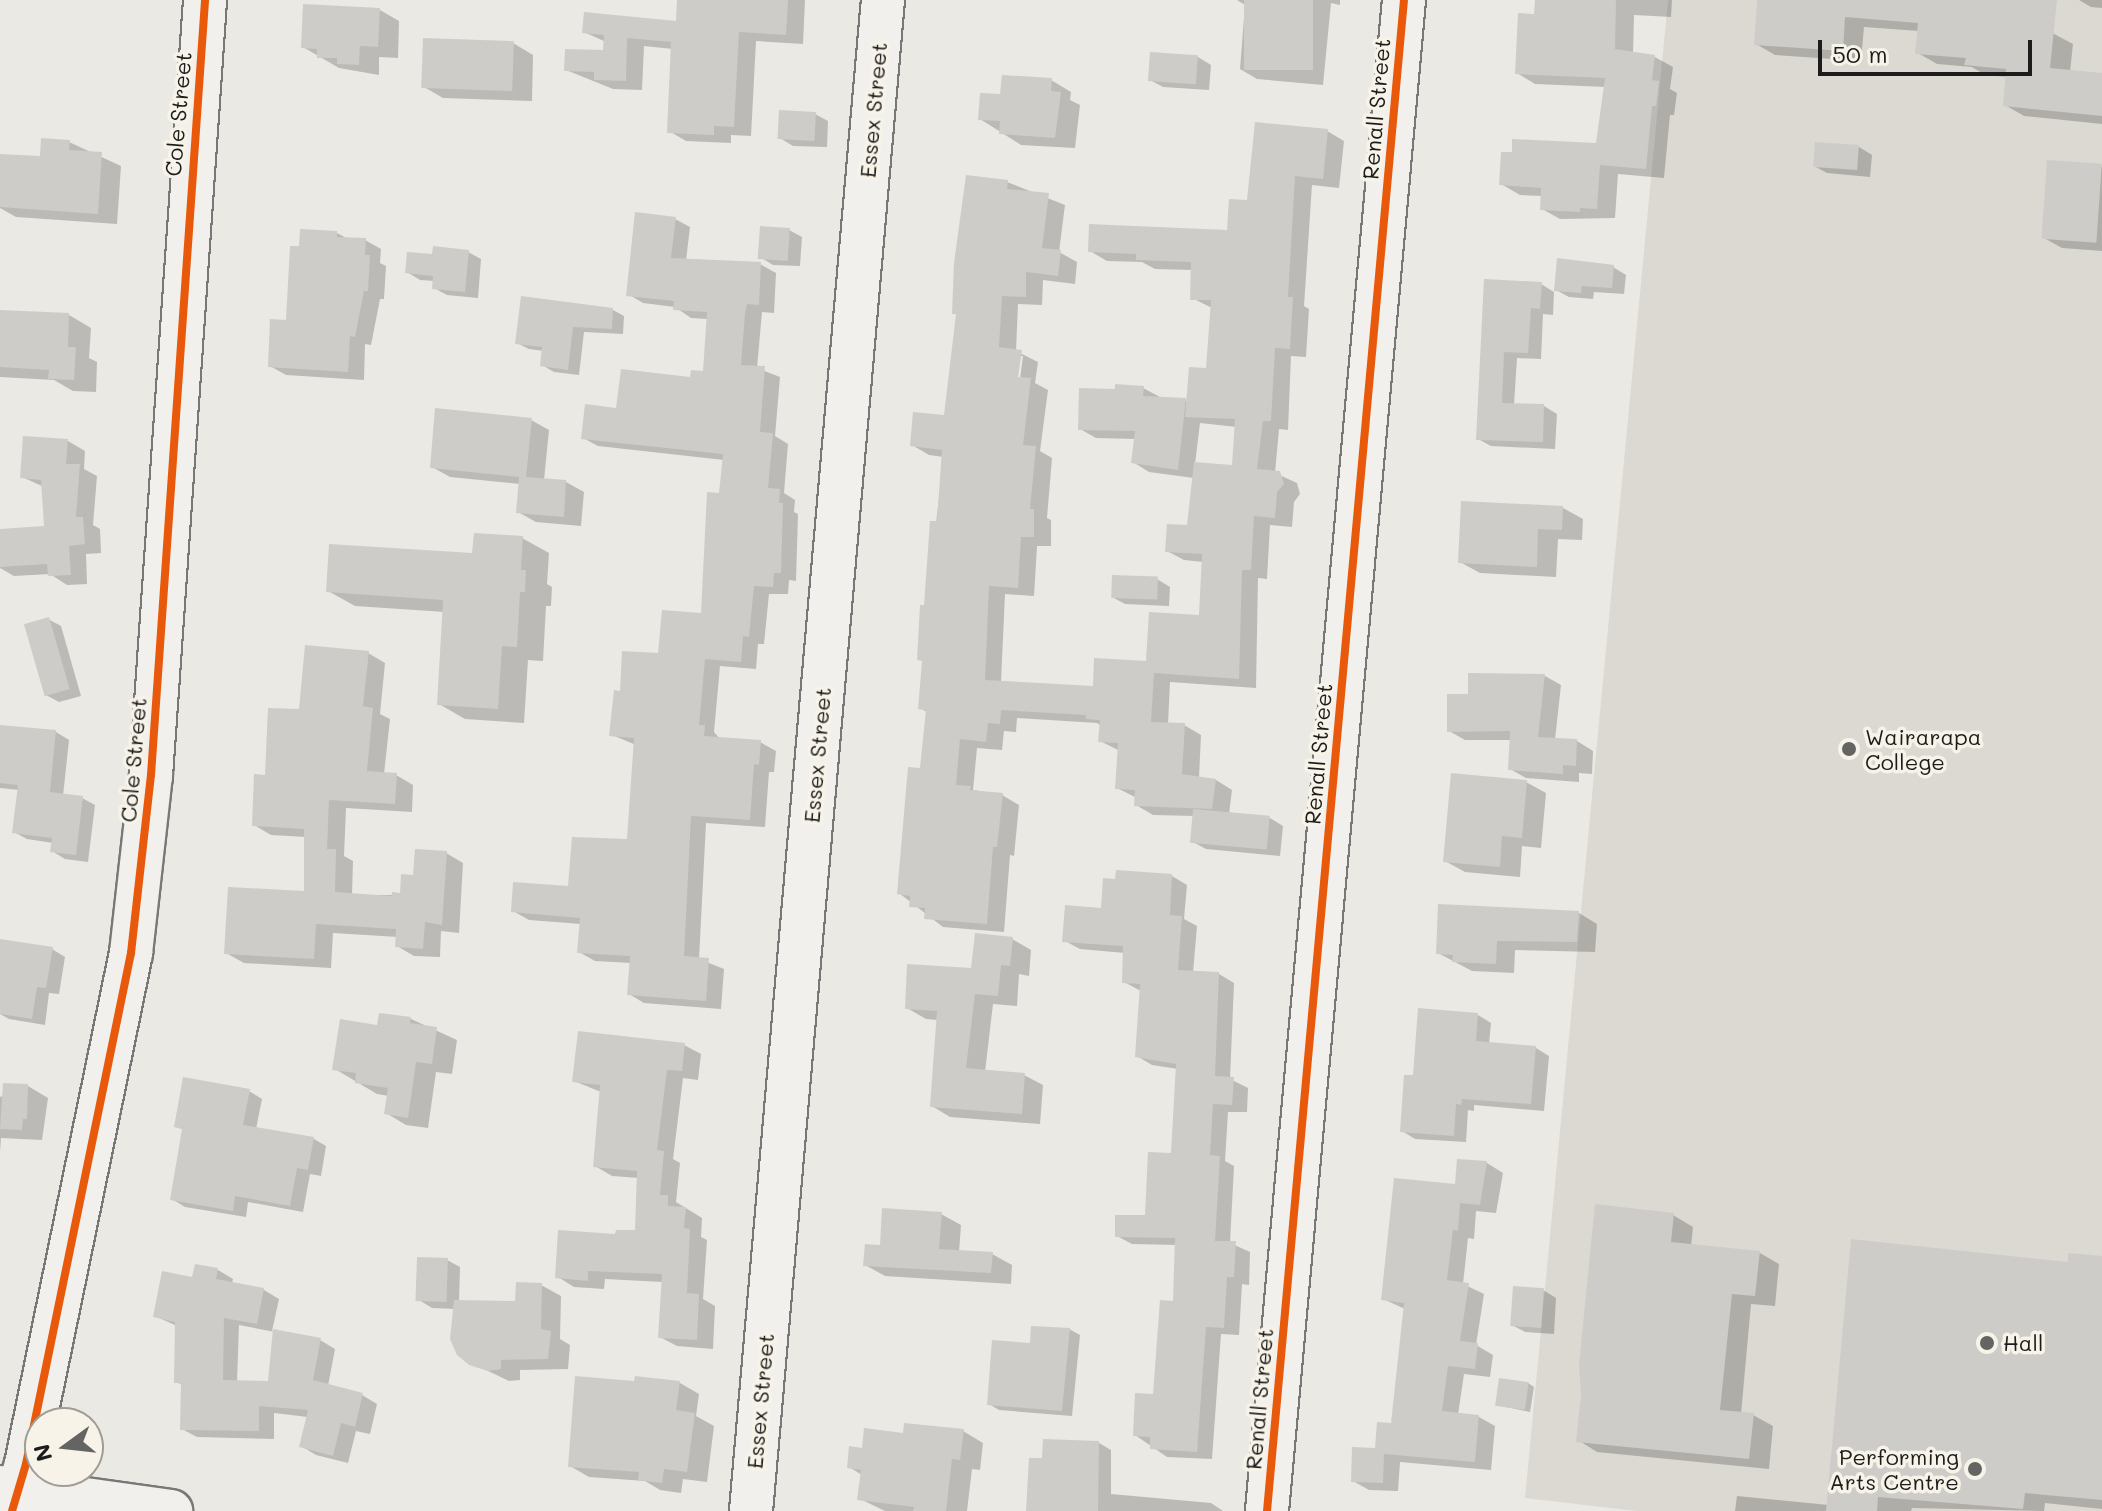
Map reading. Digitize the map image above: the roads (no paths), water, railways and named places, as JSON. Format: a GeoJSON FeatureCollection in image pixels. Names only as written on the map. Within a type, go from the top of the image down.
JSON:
{"type":"FeatureCollection","features":[{"type":"Feature","properties":{"kind":"street","name":"Cole Street"},"geometry":{"type":"LineString","coordinates":[[10,1496],[131,953],[151,775],[205,0]]}},
{"type":"Feature","properties":{"kind":"street","name":"Essex Street"},"geometry":{"type":"LineString","coordinates":[[751,1511],[883,0]]}},
{"type":"Feature","properties":{"kind":"street","name":"Renall Street"},"geometry":{"type":"LineString","coordinates":[[1267,1511],[1404,0]]}},
{"type":"Feature","properties":{"kind":"street"},"geometry":{"type":"LineString","coordinates":[[10,1496],[171,1511]]}},
{"type":"Feature","properties":{"kind":"place","name":"Wairarapa College"},"geometry":{"type":"Point","coordinates":[1849,749]}},
{"type":"Feature","properties":{"kind":"place","name":"Hall"},"geometry":{"type":"Point","coordinates":[1987,1343]}},
{"type":"Feature","properties":{"kind":"place","name":"Performing Arts Centre"},"geometry":{"type":"Point","coordinates":[1975,1469]}}]}
